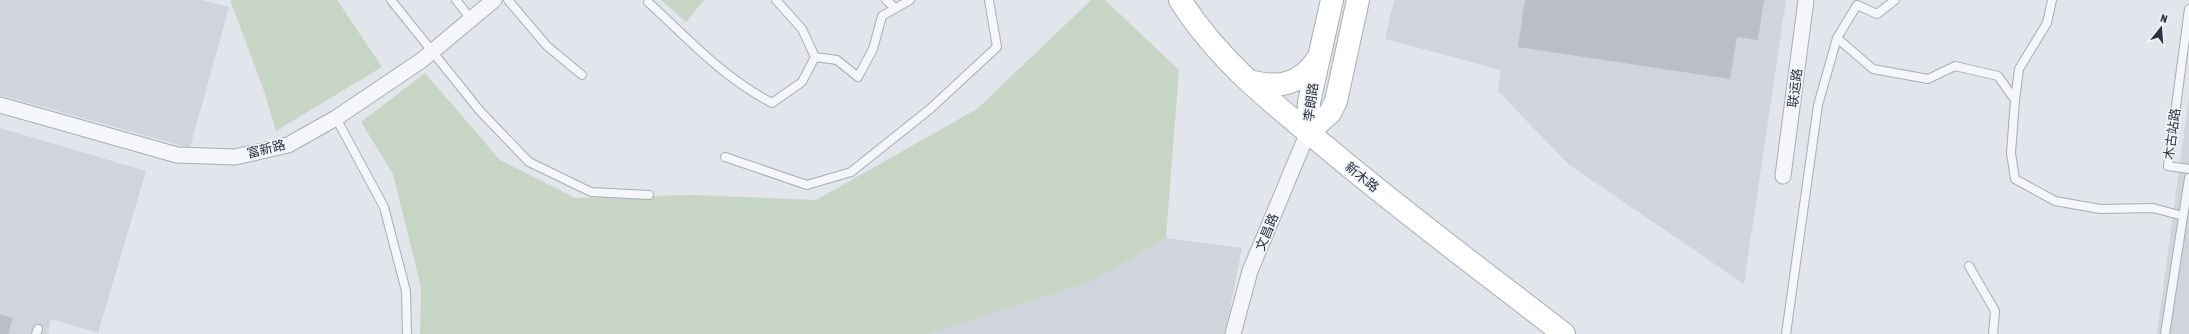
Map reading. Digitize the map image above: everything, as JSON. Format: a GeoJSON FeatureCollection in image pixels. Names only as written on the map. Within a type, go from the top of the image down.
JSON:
{"type":"FeatureCollection","features":[{"type":"Feature","properties":{"kind":"street","name":"富新路"},"geometry":{"type":"LineString","coordinates":[[0,105],[177,155],[235,157],[288,144],[336,118],[433,50],[494,0]]}},
{"type":"Feature","properties":{"kind":"street","name":"新木路"},"geometry":{"type":"LineString","coordinates":[[1180,0],[1208,40],[1249,81],[1355,172],[1564,334]]}},
{"type":"Feature","properties":{"kind":"street","name":"李朗路"},"geometry":{"type":"LineString","coordinates":[[1308,132],[1309,102],[1332,0]]}},
{"type":"Feature","properties":{"kind":"street","name":"李朗路"},"geometry":{"type":"LineString","coordinates":[[1308,132],[1330,113],[1336,101],[1358,0]]}},
{"type":"Feature","properties":{"kind":"street","name":"联运路"},"geometry":{"type":"LineString","coordinates":[[1783,176],[1806,0]]}},
{"type":"Feature","properties":{"kind":"street"},"geometry":{"type":"LineString","coordinates":[[1249,81],[1266,86],[1291,82],[1312,67],[1319,56]]}},
{"type":"Feature","properties":{"kind":"street","name":"文昌路"},"geometry":{"type":"LineString","coordinates":[[1233,334],[1250,271],[1308,132]]}},
{"type":"Feature","properties":{"kind":"lane"},"geometry":{"type":"LineString","coordinates":[[391,0],[433,50],[480,110],[530,162],[591,192],[649,195]]}},
{"type":"Feature","properties":{"kind":"lane"},"geometry":{"type":"LineString","coordinates":[[456,0],[471,19]]}},
{"type":"Feature","properties":{"kind":"lane"},"geometry":{"type":"LineString","coordinates":[[508,0],[547,46],[582,75]]}},
{"type":"Feature","properties":{"kind":"lane"},"geometry":{"type":"LineString","coordinates":[[776,0],[802,29],[815,56]]}},
{"type":"Feature","properties":{"kind":"lane"},"geometry":{"type":"LineString","coordinates":[[886,0],[895,8]]}},
{"type":"Feature","properties":{"kind":"lane"},"geometry":{"type":"LineString","coordinates":[[815,56],[837,60],[858,77],[873,49],[882,16],[910,0]]}},
{"type":"Feature","properties":{"kind":"lane"},"geometry":{"type":"LineString","coordinates":[[725,157],[807,184],[851,172],[930,109],[998,47],[989,0]]}},
{"type":"Feature","properties":{"kind":"lane"},"geometry":{"type":"LineString","coordinates":[[1786,334],[1818,105],[1837,38],[1856,5],[1877,14],[1895,0]]}},
{"type":"Feature","properties":{"kind":"lane"},"geometry":{"type":"LineString","coordinates":[[2052,0],[2047,23],[2019,69],[2011,153],[2015,178],[2055,201],[2100,209],[2153,208],[2183,216]]}},
{"type":"Feature","properties":{"kind":"lane"},"geometry":{"type":"LineString","coordinates":[[648,2],[706,57],[747,89],[772,103],[802,82],[815,56]]}},
{"type":"Feature","properties":{"kind":"lane","name":"木古站路"},"geometry":{"type":"LineString","coordinates":[[2189,9],[2168,166],[2189,169]]}},
{"type":"Feature","properties":{"kind":"lane"},"geometry":{"type":"LineString","coordinates":[[1837,38],[1873,69],[1928,78],[1955,66],[1998,76],[2015,100]]}},
{"type":"Feature","properties":{"kind":"lane"},"geometry":{"type":"LineString","coordinates":[[336,118],[384,207],[406,291],[406,334]]}},
{"type":"Feature","properties":{"kind":"lane"},"geometry":{"type":"LineString","coordinates":[[2165,334],[2189,178]]}},
{"type":"Feature","properties":{"kind":"lane"},"geometry":{"type":"LineString","coordinates":[[1969,266],[1996,312],[1993,334]]}},
{"type":"Feature","properties":{"kind":"shaded area"},"geometry":{"type":"Polygon","coordinates":[[[0,0],[202,0],[229,7],[190,148],[0,95],[0,0]]]}},
{"type":"Feature","properties":{"kind":"shaded area"},"geometry":{"type":"Polygon","coordinates":[[[1394,0],[1786,0],[1744,284],[1568,164],[1498,91],[1501,70],[1385,39],[1394,0]]]}},
{"type":"Feature","properties":{"kind":"shaded area"},"geometry":{"type":"Polygon","coordinates":[[[2189,97],[2189,334],[2157,334],[2182,148],[2189,97]]]}},
{"type":"Feature","properties":{"kind":"shaded area"},"geometry":{"type":"Polygon","coordinates":[[[0,128],[146,171],[98,333],[51,319],[48,334],[0,334],[0,128]]]}},
{"type":"Feature","properties":{"kind":"shaded area"},"geometry":{"type":"Polygon","coordinates":[[[1166,238],[1242,248],[1225,334],[928,334],[1093,281],[1166,238]]]}},
{"type":"Feature","properties":{"kind":"green space"},"geometry":{"type":"Polygon","coordinates":[[[230,0],[337,0],[382,67],[276,131],[263,88],[230,0]]]}},
{"type":"Feature","properties":{"kind":"green space"},"geometry":{"type":"Polygon","coordinates":[[[661,0],[704,0],[686,22],[661,0]]]}},
{"type":"Feature","properties":{"kind":"green space"},"geometry":{"type":"Polygon","coordinates":[[[1091,0],[1105,0],[1179,70],[1166,238],[1093,281],[928,334],[420,334],[421,287],[393,174],[361,122],[425,73],[500,160],[575,198],[694,195],[816,200],[977,109],[1091,0]]]}},
{"type":"Feature","properties":{"kind":"building"},"geometry":{"type":"Polygon","coordinates":[[[1525,0],[1764,0],[1758,40],[1737,37],[1730,79],[1518,47],[1525,0]]]}},
{"type":"Feature","properties":{"kind":"building"},"geometry":{"type":"Polygon","coordinates":[[[0,314],[13,318],[8,334],[0,334],[0,314]]]}}]}
